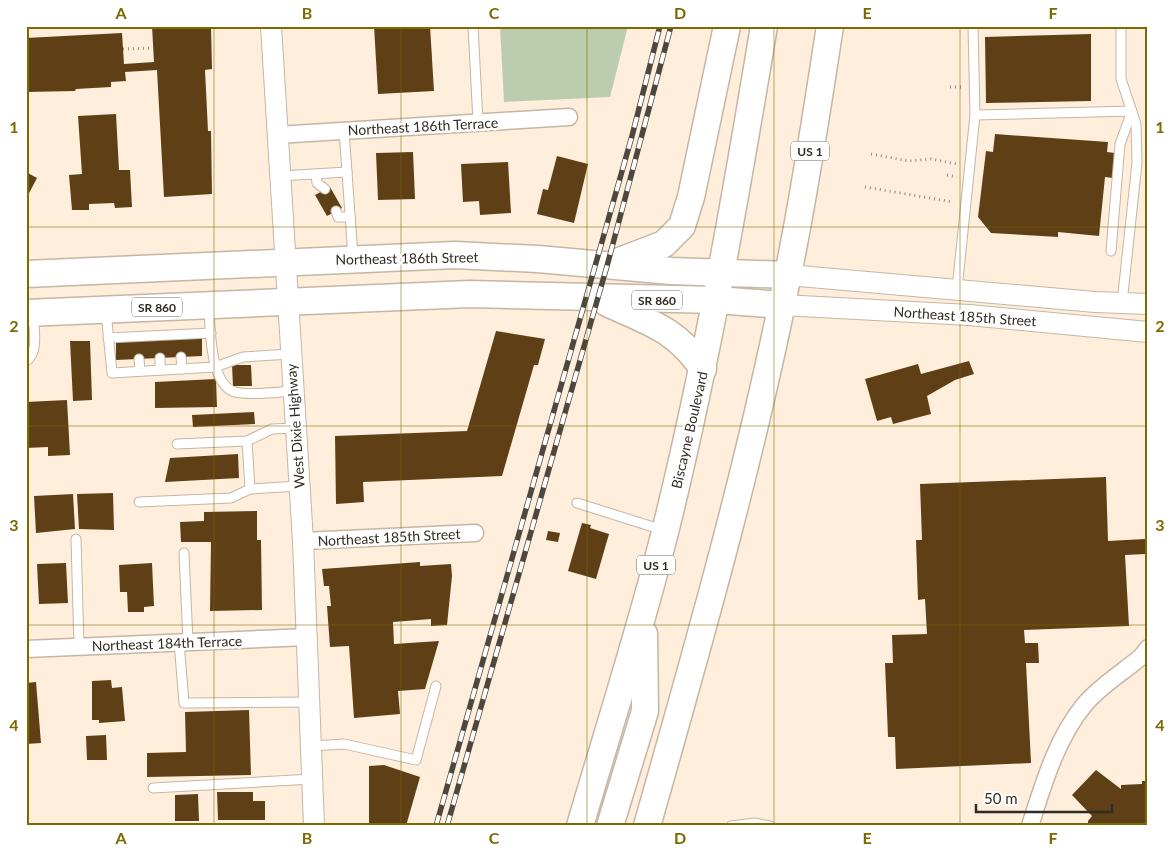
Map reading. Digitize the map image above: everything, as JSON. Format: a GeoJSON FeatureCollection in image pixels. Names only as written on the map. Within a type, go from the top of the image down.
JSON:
{"type":"FeatureCollection","features":[{"type":"Feature","properties":{"kind":"main road"},"geometry":{"type":"LineString","coordinates":[[607,266],[657,248],[671,239],[682,226],[691,197],[727,26]]}},
{"type":"Feature","properties":{"kind":"main road","name":"US 1"},"geometry":{"type":"LineString","coordinates":[[647,826],[712,593],[782,305],[830,26]]}},
{"type":"Feature","properties":{"kind":"main road","name":"Biscayne Boulevard"},"geometry":{"type":"LineString","coordinates":[[580,826],[666,531],[703,369],[766,29]]}},
{"type":"Feature","properties":{"kind":"main road","name":"Northeast 186th Street"},"geometry":{"type":"LineString","coordinates":[[26,274],[353,258],[470,255],[607,266],[788,275]]}},
{"type":"Feature","properties":{"kind":"main road","name":"SR 860"},"geometry":{"type":"LineString","coordinates":[[30,313],[470,294],[716,300],[782,305]]}},
{"type":"Feature","properties":{"kind":"main road"},"geometry":{"type":"LineString","coordinates":[[598,298],[673,334],[691,351],[703,369]]}},
{"type":"Feature","properties":{"kind":"main road"},"geometry":{"type":"LineString","coordinates":[[610,826],[645,711],[644,606]]}},
{"type":"Feature","properties":{"kind":"street","name":"West Dixie Highway"},"geometry":{"type":"LineString","coordinates":[[271,26],[284,262],[303,541],[314,826]]}},
{"type":"Feature","properties":{"kind":"street","name":"Northeast 186th Terrace"},"geometry":{"type":"LineString","coordinates":[[277,135],[569,117]]}},
{"type":"Feature","properties":{"kind":"street","name":"Northeast 185th Street"},"geometry":{"type":"LineString","coordinates":[[788,275],[1148,304]]}},
{"type":"Feature","properties":{"kind":"street","name":"Northeast 185th Street"},"geometry":{"type":"LineString","coordinates":[[782,305],[969,315],[1148,332]]}},
{"type":"Feature","properties":{"kind":"street","name":"Northeast 185th Street"},"geometry":{"type":"LineString","coordinates":[[303,541],[475,533]]}},
{"type":"Feature","properties":{"kind":"street","name":"Northeast 184th Terrace"},"geometry":{"type":"LineString","coordinates":[[26,648],[308,637]]}},
{"type":"Feature","properties":{"kind":"street"},"geometry":{"type":"LineString","coordinates":[[1030,826],[1052,762],[1070,726],[1085,704],[1141,657],[1148,648]]}},
{"type":"Feature","properties":{"kind":"lane"},"geometry":{"type":"LineString","coordinates":[[474,26],[478,122]]}},
{"type":"Feature","properties":{"kind":"lane"},"geometry":{"type":"LineString","coordinates":[[957,289],[964,202],[975,115],[973,26]]}},
{"type":"Feature","properties":{"kind":"lane"},"geometry":{"type":"LineString","coordinates":[[1121,26],[1122,79],[1136,124],[1137,163],[1122,303]]}},
{"type":"Feature","properties":{"kind":"lane"},"geometry":{"type":"LineString","coordinates":[[975,115],[1132,111]]}},
{"type":"Feature","properties":{"kind":"lane"},"geometry":{"type":"LineString","coordinates":[[1111,252],[1120,144],[1132,111]]}},
{"type":"Feature","properties":{"kind":"lane"},"geometry":{"type":"LineString","coordinates":[[344,130],[353,258]]}},
{"type":"Feature","properties":{"kind":"lane"},"geometry":{"type":"LineString","coordinates":[[279,176],[316,178],[347,172]]}},
{"type":"Feature","properties":{"kind":"lane"},"geometry":{"type":"LineString","coordinates":[[316,178],[322,191]]}},
{"type":"Feature","properties":{"kind":"lane"},"geometry":{"type":"LineString","coordinates":[[335,214],[350,217]]}},
{"type":"Feature","properties":{"kind":"lane"},"geometry":{"type":"LineString","coordinates":[[209,305],[215,367],[224,387],[235,392],[293,391]]}},
{"type":"Feature","properties":{"kind":"lane"},"geometry":{"type":"LineString","coordinates":[[105,310],[112,373],[215,367],[243,357],[290,354]]}},
{"type":"Feature","properties":{"kind":"lane"},"geometry":{"type":"LineString","coordinates":[[26,361],[34,352],[30,313]]}},
{"type":"Feature","properties":{"kind":"lane"},"geometry":{"type":"LineString","coordinates":[[108,338],[181,336],[211,333]]}},
{"type":"Feature","properties":{"kind":"lane"},"geometry":{"type":"LineString","coordinates":[[181,357],[182,369]]}},
{"type":"Feature","properties":{"kind":"lane"},"geometry":{"type":"LineString","coordinates":[[160,358],[160,370]]}},
{"type":"Feature","properties":{"kind":"lane"},"geometry":{"type":"LineString","coordinates":[[139,359],[140,371]]}},
{"type":"Feature","properties":{"kind":"lane"},"geometry":{"type":"LineString","coordinates":[[177,444],[247,441],[272,429],[296,428]]}},
{"type":"Feature","properties":{"kind":"lane"},"geometry":{"type":"LineString","coordinates":[[247,441],[250,489]]}},
{"type":"Feature","properties":{"kind":"lane"},"geometry":{"type":"LineString","coordinates":[[139,502],[231,498],[250,489],[299,486]]}},
{"type":"Feature","properties":{"kind":"lane"},"geometry":{"type":"LineString","coordinates":[[577,503],[666,531]]}},
{"type":"Feature","properties":{"kind":"lane"},"geometry":{"type":"LineString","coordinates":[[76,539],[80,646]]}},
{"type":"Feature","properties":{"kind":"lane"},"geometry":{"type":"LineString","coordinates":[[184,553],[184,703],[310,702]]}},
{"type":"Feature","properties":{"kind":"lane"},"geometry":{"type":"LineString","coordinates":[[311,746],[344,744],[416,760],[436,686]]}},
{"type":"Feature","properties":{"kind":"lane"},"geometry":{"type":"LineString","coordinates":[[153,788],[312,780]]}},
{"type":"Feature","properties":{"kind":"lane"},"geometry":{"type":"LineString","coordinates":[[730,826],[754,823],[770,826]]}},
{"type":"Feature","properties":{"kind":"path"},"geometry":{"type":"LineString","coordinates":[[124,49],[153,48]]}},
{"type":"Feature","properties":{"kind":"path"},"geometry":{"type":"LineString","coordinates":[[870,154],[909,162],[931,159],[962,165],[969,164]]}},
{"type":"Feature","properties":{"kind":"path"},"geometry":{"type":"LineString","coordinates":[[865,187],[964,202]]}},
{"type":"Feature","properties":{"kind":"green space"},"geometry":{"type":"Polygon","coordinates":[[[500,26],[628,26],[610,97],[504,102],[500,26]]]}},
{"type":"Feature","properties":{"kind":"building"},"geometry":{"type":"Polygon","coordinates":[[[152,26],[211,26],[212,69],[205,70],[208,131],[211,131],[212,194],[164,197],[157,70],[125,72],[126,81],[111,82],[111,87],[76,89],[75,91],[26,92],[26,38],[122,33],[124,64],[154,62],[152,26]]]}},
{"type":"Feature","properties":{"kind":"building"},"geometry":{"type":"Polygon","coordinates":[[[374,26],[430,26],[434,91],[378,94],[374,26]]]}},
{"type":"Feature","properties":{"kind":"building"},"geometry":{"type":"Polygon","coordinates":[[[1091,34],[1091,101],[986,103],[985,37],[1091,34]]]}},
{"type":"Feature","properties":{"kind":"building"},"geometry":{"type":"Polygon","coordinates":[[[116,114],[119,170],[130,170],[132,207],[115,208],[114,203],[89,204],[89,210],[72,210],[69,175],[82,174],[78,116],[116,114]]]}},
{"type":"Feature","properties":{"kind":"building"},"geometry":{"type":"Polygon","coordinates":[[[995,134],[1108,142],[1107,152],[1123,154],[1120,179],[1105,177],[1099,236],[1058,232],[1058,237],[991,233],[978,217],[986,151],[993,152],[995,134]]]}},
{"type":"Feature","properties":{"kind":"building"},"geometry":{"type":"Polygon","coordinates":[[[413,152],[415,199],[378,200],[376,153],[413,152]]]}},
{"type":"Feature","properties":{"kind":"building"},"geometry":{"type":"Polygon","coordinates":[[[557,156],[588,164],[574,223],[537,214],[543,189],[548,190],[557,156]]]}},
{"type":"Feature","properties":{"kind":"building"},"geometry":{"type":"Polygon","coordinates":[[[508,162],[511,213],[480,215],[479,201],[463,202],[461,164],[508,162]]]}},
{"type":"Feature","properties":{"kind":"building"},"geometry":{"type":"Polygon","coordinates":[[[26,172],[37,178],[26,199],[26,172]]]}},
{"type":"Feature","properties":{"kind":"building"},"geometry":{"type":"Polygon","coordinates":[[[330,187],[342,208],[327,216],[315,195],[330,187]]]}},
{"type":"Feature","properties":{"kind":"building"},"geometry":{"type":"Polygon","coordinates":[[[496,331],[545,339],[538,365],[534,365],[502,476],[363,482],[364,502],[336,504],[335,436],[467,431],[496,331]]]}},
{"type":"Feature","properties":{"kind":"building"},"geometry":{"type":"Polygon","coordinates":[[[202,337],[202,356],[116,360],[116,340],[202,337]]]}},
{"type":"Feature","properties":{"kind":"building"},"geometry":{"type":"Polygon","coordinates":[[[70,341],[90,341],[92,400],[73,401],[70,341]]]}},
{"type":"Feature","properties":{"kind":"building"},"geometry":{"type":"Polygon","coordinates":[[[969,361],[974,374],[955,380],[927,396],[931,414],[893,424],[891,417],[877,421],[865,379],[918,364],[921,374],[969,361]]]}},
{"type":"Feature","properties":{"kind":"building"},"geometry":{"type":"Polygon","coordinates":[[[232,365],[251,365],[252,386],[233,386],[232,365]]]}},
{"type":"Feature","properties":{"kind":"building"},"geometry":{"type":"Polygon","coordinates":[[[216,379],[217,407],[155,408],[155,382],[216,379]]]}},
{"type":"Feature","properties":{"kind":"building"},"geometry":{"type":"Polygon","coordinates":[[[67,400],[70,455],[48,456],[48,447],[26,448],[26,402],[67,400]]]}},
{"type":"Feature","properties":{"kind":"building"},"geometry":{"type":"Polygon","coordinates":[[[254,412],[255,424],[193,427],[192,415],[254,412]]]}},
{"type":"Feature","properties":{"kind":"building"},"geometry":{"type":"Polygon","coordinates":[[[238,454],[239,478],[165,482],[170,458],[238,454]]]}},
{"type":"Feature","properties":{"kind":"building"},"geometry":{"type":"Polygon","coordinates":[[[1106,477],[1108,541],[1145,539],[1145,554],[1125,555],[1129,626],[1024,630],[1025,643],[1038,643],[1039,663],[1026,663],[1031,763],[896,769],[895,737],[888,737],[885,663],[893,663],[892,635],[927,634],[925,599],[918,600],[916,540],[922,540],[920,484],[1106,477]]]}},
{"type":"Feature","properties":{"kind":"building"},"geometry":{"type":"Polygon","coordinates":[[[113,493],[114,530],[79,529],[77,494],[113,493]]]}},
{"type":"Feature","properties":{"kind":"building"},"geometry":{"type":"Polygon","coordinates":[[[73,494],[75,529],[36,533],[34,496],[73,494]]]}},
{"type":"Feature","properties":{"kind":"building"},"geometry":{"type":"Polygon","coordinates":[[[257,511],[257,540],[261,540],[262,610],[210,611],[211,542],[181,542],[180,522],[204,521],[204,512],[257,511]]]}},
{"type":"Feature","properties":{"kind":"building"},"geometry":{"type":"Polygon","coordinates":[[[582,523],[591,525],[590,528],[609,534],[596,579],[568,571],[582,523]]]}},
{"type":"Feature","properties":{"kind":"building"},"geometry":{"type":"Polygon","coordinates":[[[548,531],[560,533],[558,542],[546,540],[548,531]]]}},
{"type":"Feature","properties":{"kind":"building"},"geometry":{"type":"Polygon","coordinates":[[[420,562],[420,566],[451,564],[452,576],[447,625],[431,626],[431,619],[393,622],[394,644],[439,641],[425,689],[398,691],[400,714],[354,718],[349,646],[330,647],[327,606],[331,606],[329,586],[324,586],[322,569],[420,562]]]}},
{"type":"Feature","properties":{"kind":"building"},"geometry":{"type":"Polygon","coordinates":[[[66,563],[68,603],[39,604],[37,564],[66,563]]]}},
{"type":"Feature","properties":{"kind":"building"},"geometry":{"type":"Polygon","coordinates":[[[152,563],[154,606],[144,607],[144,612],[128,612],[127,592],[120,592],[119,565],[152,563]]]}},
{"type":"Feature","properties":{"kind":"building"},"geometry":{"type":"Polygon","coordinates":[[[111,680],[112,688],[122,687],[125,721],[99,723],[99,720],[92,720],[92,681],[111,680]]]}},
{"type":"Feature","properties":{"kind":"building"},"geometry":{"type":"Polygon","coordinates":[[[36,682],[41,743],[26,744],[26,683],[36,682]]]}},
{"type":"Feature","properties":{"kind":"building"},"geometry":{"type":"Polygon","coordinates":[[[249,710],[251,775],[147,777],[147,753],[186,752],[185,712],[249,710]]]}},
{"type":"Feature","properties":{"kind":"building"},"geometry":{"type":"Polygon","coordinates":[[[106,735],[107,760],[87,760],[86,736],[106,735]]]}},
{"type":"Feature","properties":{"kind":"building"},"geometry":{"type":"Polygon","coordinates":[[[384,765],[420,777],[406,826],[369,826],[369,766],[384,765]]]}},
{"type":"Feature","properties":{"kind":"building"},"geometry":{"type":"Polygon","coordinates":[[[1096,770],[1121,789],[1121,785],[1142,784],[1142,781],[1148,781],[1148,826],[1088,826],[1088,821],[1092,816],[1072,795],[1096,770]]]}},
{"type":"Feature","properties":{"kind":"building"},"geometry":{"type":"Polygon","coordinates":[[[217,792],[253,792],[253,801],[265,801],[265,820],[218,820],[217,792]]]}},
{"type":"Feature","properties":{"kind":"building"},"geometry":{"type":"Polygon","coordinates":[[[198,794],[199,821],[175,821],[175,795],[198,794]]]}},
{"type":"Feature","properties":{"kind":"railway"},"geometry":{"type":"LineString","coordinates":[[436,826],[632,136],[660,26]]}},
{"type":"Feature","properties":{"kind":"railway"},"geometry":{"type":"LineString","coordinates":[[447,826],[607,266],[671,26]]}}]}
